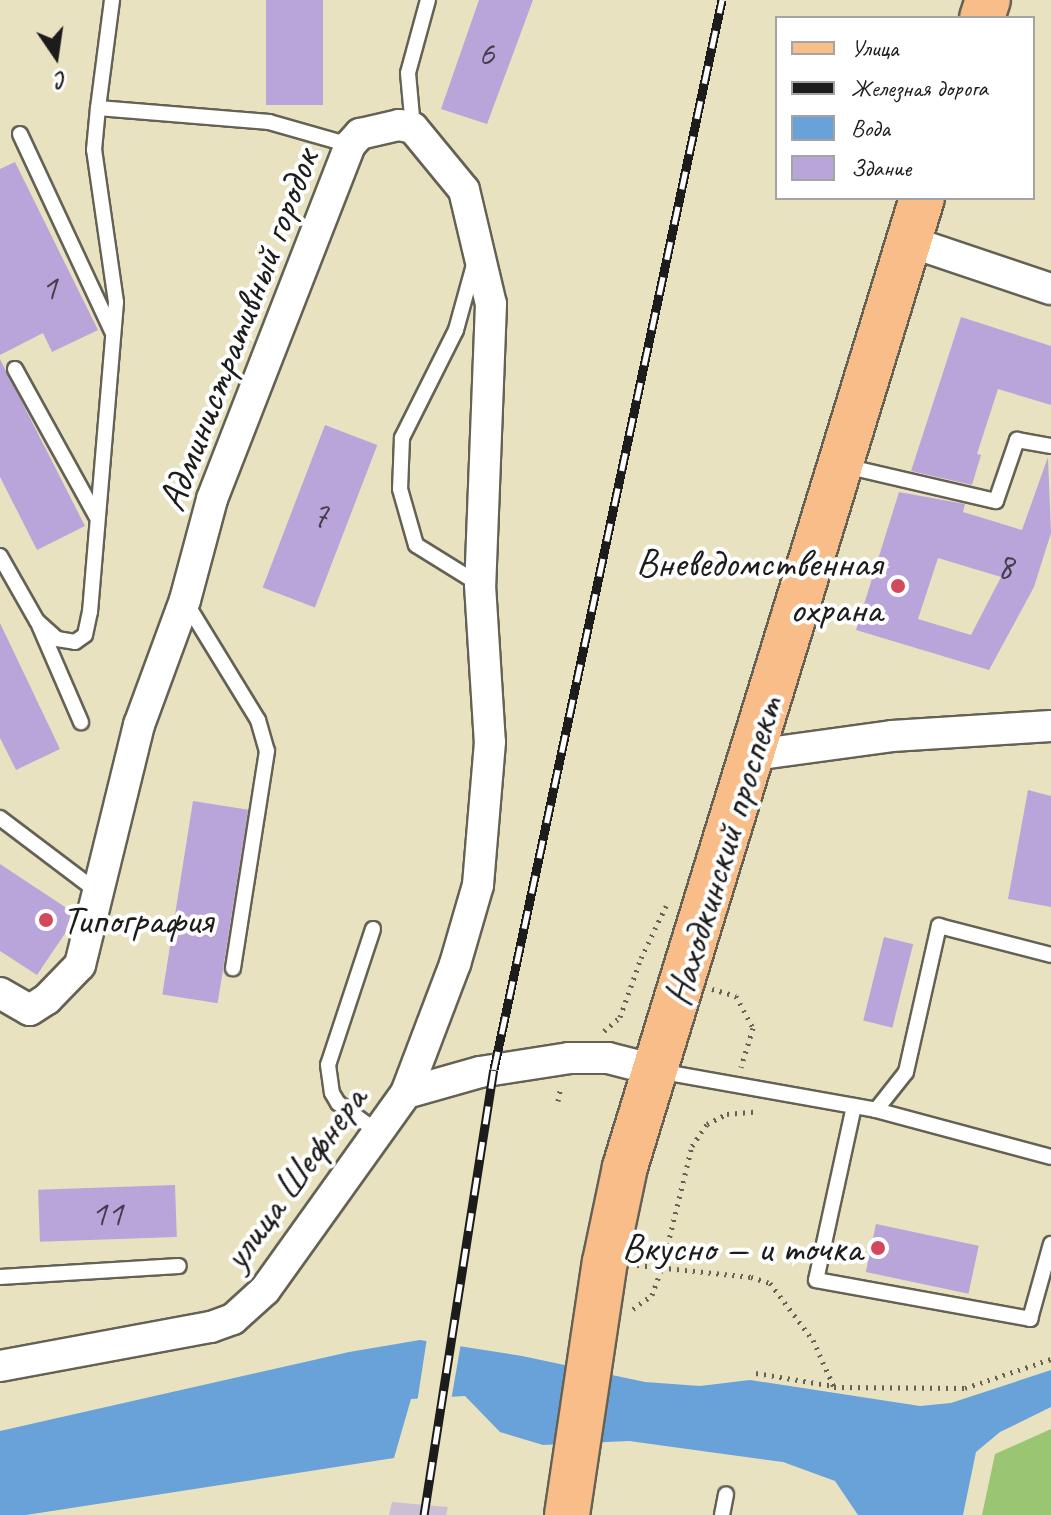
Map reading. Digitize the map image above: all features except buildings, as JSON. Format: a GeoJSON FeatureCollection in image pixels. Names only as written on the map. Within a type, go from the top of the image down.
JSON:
{"type":"FeatureCollection","features":[{"type":"Feature","properties":{"kind":"main road","name":"Находкинский проспект"},"geometry":{"type":"LineString","coordinates":[[568,1508],[611,1319],[605,1262],[625,1167],[754,755],[921,200]]}},
{"type":"Feature","properties":{"kind":"street","name":"Административный городок"},"geometry":{"type":"LineString","coordinates":[[0,993],[30,1010],[47,999],[80,965],[100,894],[139,725],[185,600],[212,499],[350,145],[360,134],[399,125],[413,128]]}},
{"type":"Feature","properties":{"kind":"street"},"geometry":{"type":"LineString","coordinates":[[406,1093],[455,964],[478,885],[490,742],[480,585],[491,304],[464,190],[413,128]]}},
{"type":"Feature","properties":{"kind":"street"},"geometry":{"type":"LineString","coordinates":[[908,241],[1051,289]]}},
{"type":"Feature","properties":{"kind":"street"},"geometry":{"type":"LineString","coordinates":[[754,755],[892,736],[1038,727],[1051,702]]}},
{"type":"Feature","properties":{"kind":"street","name":"улица Шефнера"},"geometry":{"type":"LineString","coordinates":[[0,1366],[233,1319],[265,1290],[299,1238],[380,1133],[406,1093],[480,1072],[569,1058],[608,1058],[655,1070]]}},
{"type":"Feature","properties":{"kind":"lane"},"geometry":{"type":"LineString","coordinates":[[37,621],[57,639],[75,642],[85,635],[90,612],[116,302],[94,150],[112,0]]}},
{"type":"Feature","properties":{"kind":"lane"},"geometry":{"type":"LineString","coordinates":[[413,128],[408,73],[428,0]]}},
{"type":"Feature","properties":{"kind":"lane"},"geometry":{"type":"LineString","coordinates":[[98,108],[269,122],[350,145]]}},
{"type":"Feature","properties":{"kind":"lane"},"geometry":{"type":"LineString","coordinates":[[20,134],[113,334]]}},
{"type":"Feature","properties":{"kind":"lane"},"geometry":{"type":"LineString","coordinates":[[477,253],[456,330],[402,438],[400,489],[416,545],[480,585]]}},
{"type":"Feature","properties":{"kind":"lane"},"geometry":{"type":"LineString","coordinates":[[15,369],[96,516]]}},
{"type":"Feature","properties":{"kind":"lane"},"geometry":{"type":"LineString","coordinates":[[841,465],[996,501],[1017,440],[1051,446]]}},
{"type":"Feature","properties":{"kind":"lane"},"geometry":{"type":"LineString","coordinates":[[0,556],[37,621],[81,722]]}},
{"type":"Feature","properties":{"kind":"lane"},"geometry":{"type":"LineString","coordinates":[[185,600],[258,720],[267,751],[233,968]]}},
{"type":"Feature","properties":{"kind":"lane"},"geometry":{"type":"LineString","coordinates":[[0,818],[100,894]]}},
{"type":"Feature","properties":{"kind":"lane"},"geometry":{"type":"LineString","coordinates":[[876,1110],[906,1072],[939,926],[1051,955]]}},
{"type":"Feature","properties":{"kind":"lane"},"geometry":{"type":"LineString","coordinates":[[373,929],[328,1065],[332,1093],[338,1103],[380,1133]]}},
{"type":"Feature","properties":{"kind":"lane"},"geometry":{"type":"LineString","coordinates":[[655,1070],[876,1110],[1051,1157]]}},
{"type":"Feature","properties":{"kind":"lane"},"geometry":{"type":"LineString","coordinates":[[854,1106],[816,1280],[1030,1319],[1051,1244]]}},
{"type":"Feature","properties":{"kind":"lane"},"geometry":{"type":"LineString","coordinates":[[0,1277],[179,1266]]}},
{"type":"Feature","properties":{"kind":"lane"},"geometry":{"type":"LineString","coordinates":[[722,1515],[726,1494]]}},
{"type":"Feature","properties":{"kind":"path"},"geometry":{"type":"LineString","coordinates":[[611,1319],[652,1295],[662,1268],[692,1146],[707,1124],[727,1114],[769,1110]]}},
{"type":"Feature","properties":{"kind":"path"},"geometry":{"type":"LineString","coordinates":[[605,1262],[751,1277],[770,1283],[813,1340],[834,1387]]}},
{"type":"Feature","properties":{"kind":"path"},"geometry":{"type":"LineString","coordinates":[[756,1373],[834,1387],[965,1388],[1051,1359]]}},
{"type":"Feature","properties":{"kind":"shaded area"},"geometry":{"type":"Polygon","coordinates":[[[392,1502],[448,1507],[446,1515],[389,1515],[392,1502]]]}},
{"type":"Feature","properties":{"kind":"green space"},"geometry":{"type":"Polygon","coordinates":[[[1051,1429],[1051,1515],[982,1515],[995,1454],[1051,1429]]]}},
{"type":"Feature","properties":{"kind":"water"},"geometry":{"type":"Polygon","coordinates":[[[420,1340],[522,1356],[645,1382],[700,1386],[750,1380],[920,1406],[951,1403],[1051,1370],[1051,1407],[1000,1432],[976,1452],[963,1515],[858,1515],[835,1481],[783,1462],[629,1441],[543,1445],[500,1432],[465,1396],[411,1399],[394,1458],[26,1515],[0,1515],[0,1431],[349,1352],[420,1340]]]}},
{"type":"Feature","properties":{"kind":"pier"},"geometry":{"type":"Polygon","coordinates":[[[427,1338],[461,1343],[451,1401],[417,1403],[427,1338]]]}},
{"type":"Feature","properties":{"kind":"railway"},"geometry":{"type":"LineString","coordinates":[[424,1515],[494,1069],[722,0]]}},
{"type":"Feature","properties":{"kind":"place","name":"Вневедомственная охрана"},"geometry":{"type":"Point","coordinates":[898,586]}},
{"type":"Feature","properties":{"kind":"place","name":"Типография"},"geometry":{"type":"Point","coordinates":[46,920]}},
{"type":"Feature","properties":{"kind":"place","name":"Вкусно — и точка"},"geometry":{"type":"Point","coordinates":[878,1248]}}]}
